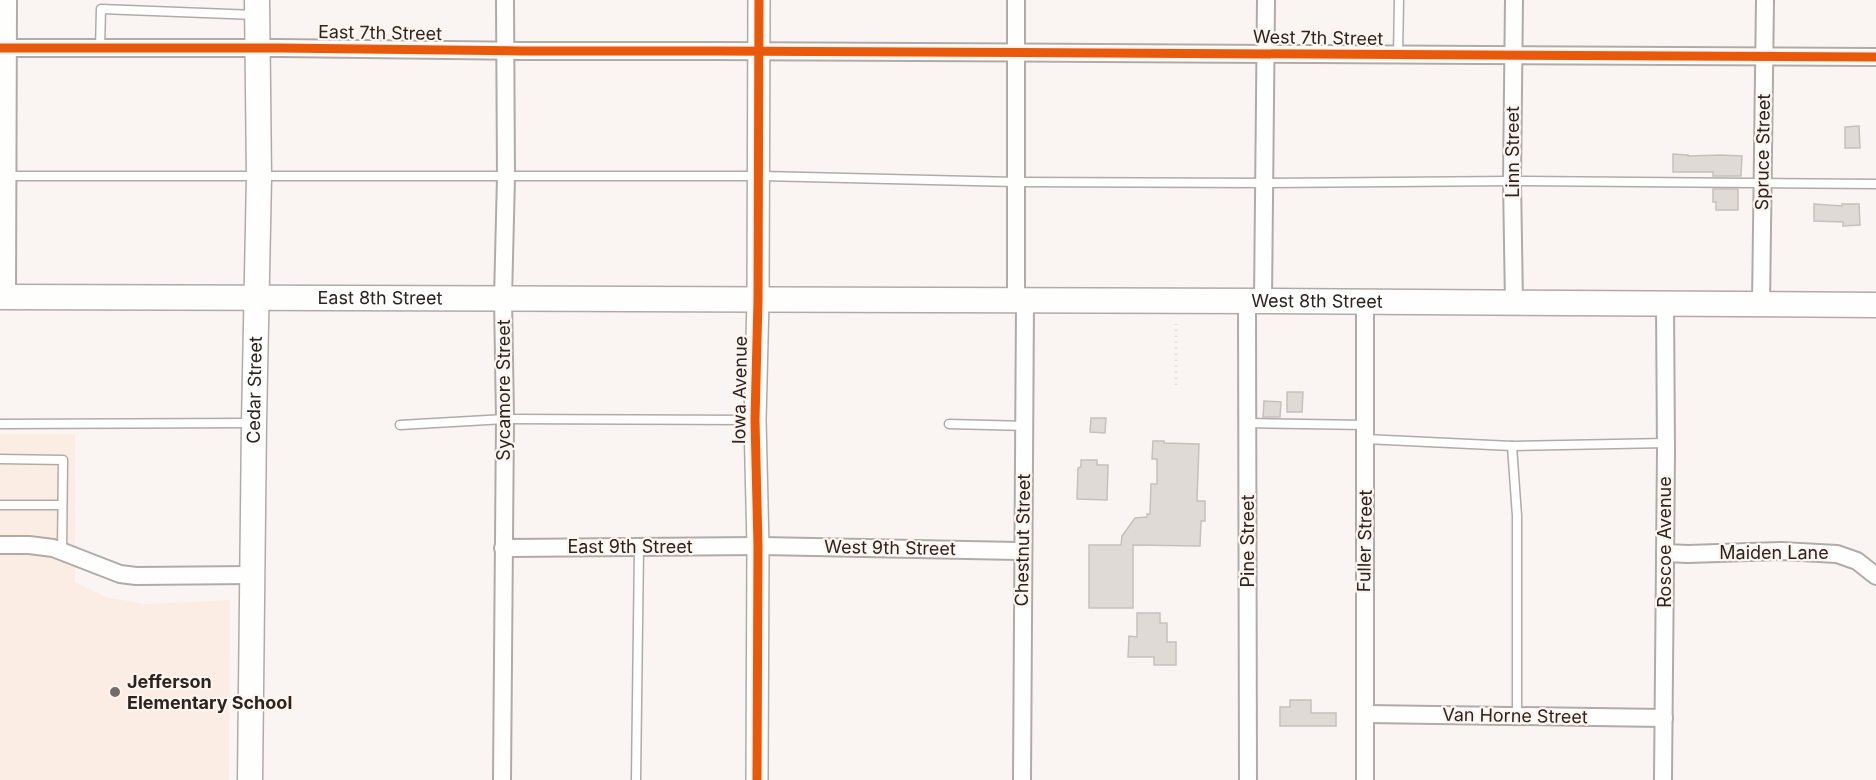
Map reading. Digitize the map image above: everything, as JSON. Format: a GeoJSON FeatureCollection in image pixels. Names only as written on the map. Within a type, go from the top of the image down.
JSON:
{"type":"FeatureCollection","features":[{"type":"Feature","properties":{"kind":"main road","name":"Cedar Street"},"geometry":{"type":"LineString","coordinates":[[250,780],[259,177],[257,8]]}},
{"type":"Feature","properties":{"kind":"main road","name":"East 8th Street"},"geometry":{"type":"LineString","coordinates":[[3,297],[758,300]]}},
{"type":"Feature","properties":{"kind":"main road","name":"West 8th Street"},"geometry":{"type":"LineString","coordinates":[[758,300],[1876,305]]}},
{"type":"Feature","properties":{"kind":"street"},"geometry":{"type":"LineString","coordinates":[[3,297],[4,48],[8,0]]}},
{"type":"Feature","properties":{"kind":"street","name":"Sycamore Street"},"geometry":{"type":"LineString","coordinates":[[502,780],[505,0]]}},
{"type":"Feature","properties":{"kind":"street","name":"Iowa Avenue"},"geometry":{"type":"LineString","coordinates":[[757,780],[758,546],[755,420],[758,300],[759,0]]}},
{"type":"Feature","properties":{"kind":"street","name":"Chestnut Street"},"geometry":{"type":"LineString","coordinates":[[1016,0],[1015,182],[1025,426],[1022,550],[1022,780]]}},
{"type":"Feature","properties":{"kind":"street","name":"Pine Street"},"geometry":{"type":"LineString","coordinates":[[1248,780],[1247,423],[1265,183],[1266,0]]}},
{"type":"Feature","properties":{"kind":"street","name":"Linn Street"},"geometry":{"type":"LineString","coordinates":[[1514,0],[1512,181],[1514,303]]}},
{"type":"Feature","properties":{"kind":"street","name":"Spruce Street"},"geometry":{"type":"LineString","coordinates":[[1761,305],[1765,0]]}},
{"type":"Feature","properties":{"kind":"street","name":"East 7th Street"},"geometry":{"type":"LineString","coordinates":[[4,48],[759,52]]}},
{"type":"Feature","properties":{"kind":"street","name":"West 7th Street"},"geometry":{"type":"LineString","coordinates":[[759,52],[1876,57]]}},
{"type":"Feature","properties":{"kind":"street","name":"Fuller Street"},"geometry":{"type":"LineString","coordinates":[[1365,302],[1365,780]]}},
{"type":"Feature","properties":{"kind":"street","name":"Roscoe Avenue"},"geometry":{"type":"LineString","coordinates":[[1663,780],[1665,304]]}},
{"type":"Feature","properties":{"kind":"street"},"geometry":{"type":"LineString","coordinates":[[0,545],[41,546],[120,574],[136,576],[252,575]]}},
{"type":"Feature","properties":{"kind":"street","name":"East 9th Street"},"geometry":{"type":"LineString","coordinates":[[503,548],[758,546]]}},
{"type":"Feature","properties":{"kind":"street","name":"West 9th Street"},"geometry":{"type":"LineString","coordinates":[[758,546],[1022,550]]}},
{"type":"Feature","properties":{"kind":"street","name":"Maiden Lane"},"geometry":{"type":"LineString","coordinates":[[1665,553],[1782,551],[1837,554],[1857,561],[1876,576]]}},
{"type":"Feature","properties":{"kind":"street","name":"Van Horne Street"},"geometry":{"type":"LineString","coordinates":[[1366,714],[1664,718]]}},
{"type":"Feature","properties":{"kind":"lane"},"geometry":{"type":"LineString","coordinates":[[1398,56],[1399,0]]}},
{"type":"Feature","properties":{"kind":"lane"},"geometry":{"type":"LineString","coordinates":[[100,49],[101,9],[257,8]]}},
{"type":"Feature","properties":{"kind":"lane"},"geometry":{"type":"LineString","coordinates":[[4,176],[758,176],[1015,182],[1512,181],[1876,184]]}},
{"type":"Feature","properties":{"kind":"lane"},"geometry":{"type":"LineString","coordinates":[[400,425],[505,419],[755,420]]}},
{"type":"Feature","properties":{"kind":"lane"},"geometry":{"type":"LineString","coordinates":[[0,424],[254,423]]}},
{"type":"Feature","properties":{"kind":"lane"},"geometry":{"type":"LineString","coordinates":[[1247,423],[1512,447],[1666,443]]}},
{"type":"Feature","properties":{"kind":"lane"},"geometry":{"type":"LineString","coordinates":[[949,424],[1025,426]]}},
{"type":"Feature","properties":{"kind":"lane"},"geometry":{"type":"LineString","coordinates":[[1512,447],[1517,516],[1517,716]]}},
{"type":"Feature","properties":{"kind":"lane"},"geometry":{"type":"LineString","coordinates":[[0,459],[63,460],[62,552]]}},
{"type":"Feature","properties":{"kind":"lane"},"geometry":{"type":"LineString","coordinates":[[0,505],[63,505]]}},
{"type":"Feature","properties":{"kind":"lane"},"geometry":{"type":"LineString","coordinates":[[636,780],[639,547]]}},
{"type":"Feature","properties":{"kind":"path"},"geometry":{"type":"LineString","coordinates":[[1176,324],[1176,386]]}},
{"type":"Feature","properties":{"kind":"shaded area","name":"Jefferson Elementary School"},"geometry":{"type":"Polygon","coordinates":[[[0,434],[75,434],[75,582],[106,597],[145,604],[230,600],[229,780],[0,780],[0,434]]]}},
{"type":"Feature","properties":{"kind":"building"},"geometry":{"type":"Polygon","coordinates":[[[1859,126],[1860,148],[1845,148],[1845,127],[1859,126]]]}},
{"type":"Feature","properties":{"kind":"building"},"geometry":{"type":"Polygon","coordinates":[[[1673,154],[1742,156],[1741,176],[1713,176],[1713,172],[1673,172],[1673,154]]]}},
{"type":"Feature","properties":{"kind":"building"},"geometry":{"type":"Polygon","coordinates":[[[1713,189],[1738,189],[1738,210],[1716,210],[1716,202],[1713,202],[1713,189]]]}},
{"type":"Feature","properties":{"kind":"building"},"geometry":{"type":"Polygon","coordinates":[[[1814,204],[1842,206],[1842,204],[1859,204],[1860,225],[1843,226],[1843,222],[1814,221],[1814,204]]]}},
{"type":"Feature","properties":{"kind":"building"},"geometry":{"type":"Polygon","coordinates":[[[1287,392],[1303,392],[1302,412],[1287,412],[1287,392]]]}},
{"type":"Feature","properties":{"kind":"building"},"geometry":{"type":"Polygon","coordinates":[[[1264,401],[1281,402],[1280,417],[1263,417],[1264,401]]]}},
{"type":"Feature","properties":{"kind":"building"},"geometry":{"type":"Polygon","coordinates":[[[1091,418],[1106,418],[1105,433],[1090,432],[1091,418]]]}},
{"type":"Feature","properties":{"kind":"building"},"geometry":{"type":"Polygon","coordinates":[[[1153,441],[1199,444],[1197,501],[1205,501],[1205,521],[1201,521],[1200,546],[1133,545],[1133,608],[1089,608],[1089,545],[1121,545],[1122,536],[1135,518],[1147,517],[1147,514],[1150,514],[1151,484],[1157,484],[1157,459],[1152,459],[1153,441]]]}},
{"type":"Feature","properties":{"kind":"building"},"geometry":{"type":"Polygon","coordinates":[[[1081,460],[1097,460],[1097,465],[1108,465],[1107,500],[1077,499],[1078,468],[1081,467],[1081,460]]]}},
{"type":"Feature","properties":{"kind":"building"},"geometry":{"type":"Polygon","coordinates":[[[1137,613],[1160,613],[1160,623],[1167,623],[1167,642],[1176,642],[1176,665],[1154,665],[1154,657],[1128,657],[1129,636],[1137,637],[1137,613]]]}},
{"type":"Feature","properties":{"kind":"building"},"geometry":{"type":"Polygon","coordinates":[[[1290,700],[1311,700],[1311,713],[1336,713],[1336,726],[1280,726],[1280,707],[1290,707],[1290,700]]]}},
{"type":"Feature","properties":{"kind":"cycle path"},"geometry":{"type":"LineString","coordinates":[[757,780],[758,546],[755,420],[758,300],[759,0]]}},
{"type":"Feature","properties":{"kind":"cycle path"},"geometry":{"type":"LineString","coordinates":[[0,48],[1876,57]]}},
{"type":"Feature","properties":{"kind":"place","name":"Jefferson Elementary School"},"geometry":{"type":"Point","coordinates":[115,692]}}]}
